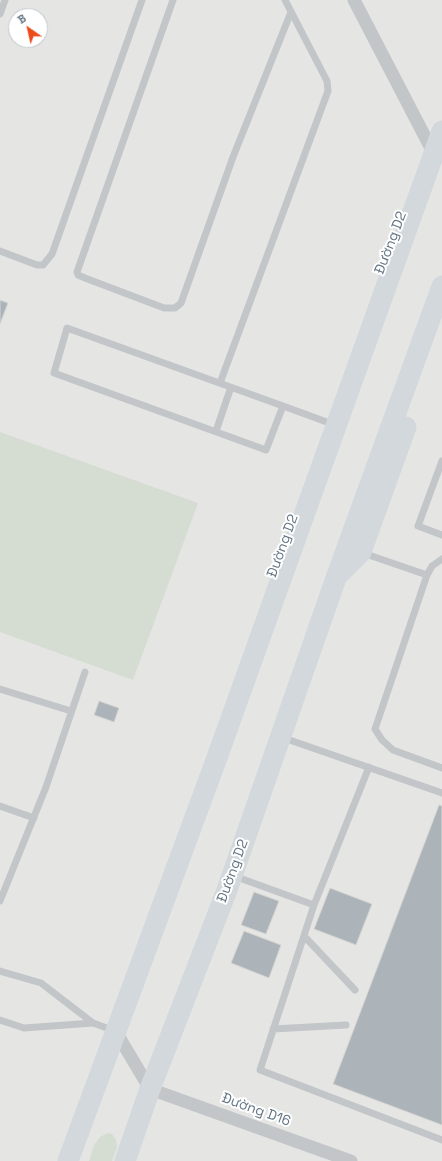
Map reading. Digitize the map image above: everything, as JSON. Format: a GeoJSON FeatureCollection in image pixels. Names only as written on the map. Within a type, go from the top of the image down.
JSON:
{"type":"FeatureCollection","features":[{"type":"Feature","properties":{"kind":"main road","name":"Đường D2"},"geometry":{"type":"LineString","coordinates":[[68,1161],[146,953],[350,391],[442,131]]}},
{"type":"Feature","properties":{"kind":"main road","name":"Đường D2"},"geometry":{"type":"LineString","coordinates":[[125,1161],[150,1089],[232,875],[336,578],[442,286]]}},
{"type":"Feature","properties":{"kind":"main road","name":"Đường D2"},"geometry":{"type":"LineString","coordinates":[[336,578],[361,552],[442,329]]}},
{"type":"Feature","properties":{"kind":"main road","name":"Đường D2"},"geometry":{"type":"LineString","coordinates":[[57,1161],[63,1144],[85,1113]]}},
{"type":"Feature","properties":{"kind":"street"},"geometry":{"type":"LineString","coordinates":[[354,0],[434,154]]}},
{"type":"Feature","properties":{"kind":"street"},"geometry":{"type":"LineString","coordinates":[[116,1032],[150,1089]]}},
{"type":"Feature","properties":{"kind":"street","name":"Đường D16"},"geometry":{"type":"LineString","coordinates":[[150,1089],[351,1161]]}},
{"type":"Feature","properties":{"kind":"lane"},"geometry":{"type":"LineString","coordinates":[[0,14],[5,0]]}},
{"type":"Feature","properties":{"kind":"lane"},"geometry":{"type":"LineString","coordinates":[[0,251],[37,265],[43,265],[52,254],[142,0]]}},
{"type":"Feature","properties":{"kind":"lane"},"geometry":{"type":"LineString","coordinates":[[173,0],[77,272],[78,275],[85,278],[164,308],[175,308],[181,303],[233,157],[291,12]]}},
{"type":"Feature","properties":{"kind":"lane"},"geometry":{"type":"LineString","coordinates":[[220,383],[328,91],[327,81],[285,0]]}},
{"type":"Feature","properties":{"kind":"lane"},"geometry":{"type":"LineString","coordinates":[[283,406],[266,450],[54,373],[67,328],[220,383],[283,406],[337,426]]}},
{"type":"Feature","properties":{"kind":"lane"},"geometry":{"type":"LineString","coordinates":[[216,432],[231,387]]}},
{"type":"Feature","properties":{"kind":"lane"},"geometry":{"type":"LineString","coordinates":[[442,461],[418,526],[442,535]]}},
{"type":"Feature","properties":{"kind":"lane"},"geometry":{"type":"LineString","coordinates":[[361,552],[427,575]]}},
{"type":"Feature","properties":{"kind":"lane"},"geometry":{"type":"LineString","coordinates":[[442,559],[432,566],[427,575],[375,729],[382,740],[393,750],[442,768]]}},
{"type":"Feature","properties":{"kind":"lane"},"geometry":{"type":"LineString","coordinates":[[0,901],[34,818],[85,672]]}},
{"type":"Feature","properties":{"kind":"lane"},"geometry":{"type":"LineString","coordinates":[[0,689],[72,711]]}},
{"type":"Feature","properties":{"kind":"lane"},"geometry":{"type":"LineString","coordinates":[[281,737],[442,794]]}},
{"type":"Feature","properties":{"kind":"lane"},"geometry":{"type":"LineString","coordinates":[[369,767],[314,905],[260,1070],[442,1140]]}},
{"type":"Feature","properties":{"kind":"lane"},"geometry":{"type":"LineString","coordinates":[[0,806],[34,818]]}},
{"type":"Feature","properties":{"kind":"lane"},"geometry":{"type":"LineString","coordinates":[[232,875],[314,905]]}},
{"type":"Feature","properties":{"kind":"lane"},"geometry":{"type":"LineString","coordinates":[[304,936],[355,990]]}},
{"type":"Feature","properties":{"kind":"lane"},"geometry":{"type":"LineString","coordinates":[[0,971],[41,983],[93,1023],[116,1032]]}},
{"type":"Feature","properties":{"kind":"lane"},"geometry":{"type":"LineString","coordinates":[[0,1020],[24,1028],[93,1023]]}},
{"type":"Feature","properties":{"kind":"lane"},"geometry":{"type":"LineString","coordinates":[[273,1029],[346,1025]]}},
{"type":"Feature","properties":{"kind":"shaded area"},"geometry":{"type":"Polygon","coordinates":[[[0,0],[442,0],[442,1161],[0,1161],[0,0]]]}},
{"type":"Feature","properties":{"kind":"shaded area"},"geometry":{"type":"Polygon","coordinates":[[[0,432],[198,503],[133,680],[0,632],[0,432]]]}},
{"type":"Feature","properties":{"kind":"shaded area"},"geometry":{"type":"Polygon","coordinates":[[[108,1133],[112,1134],[116,1140],[117,1147],[112,1161],[89,1161],[94,1145],[100,1137],[108,1133]]]}},
{"type":"Feature","properties":{"kind":"building"},"geometry":{"type":"Polygon","coordinates":[[[0,300],[8,303],[0,324],[0,300]]]}},
{"type":"Feature","properties":{"kind":"building"},"geometry":{"type":"Polygon","coordinates":[[[99,701],[119,708],[114,722],[94,715],[99,701]]]}},
{"type":"Feature","properties":{"kind":"building"},"geometry":{"type":"Polygon","coordinates":[[[439,805],[442,806],[442,1125],[333,1084],[439,805]]]}},
{"type":"Feature","properties":{"kind":"building"},"geometry":{"type":"Polygon","coordinates":[[[330,888],[372,904],[356,945],[314,929],[330,888]]]}},
{"type":"Feature","properties":{"kind":"building"},"geometry":{"type":"Polygon","coordinates":[[[254,892],[279,901],[266,934],[241,925],[254,892]]]}},
{"type":"Feature","properties":{"kind":"building"},"geometry":{"type":"Polygon","coordinates":[[[244,931],[281,945],[269,978],[231,963],[244,931]]]}}]}
